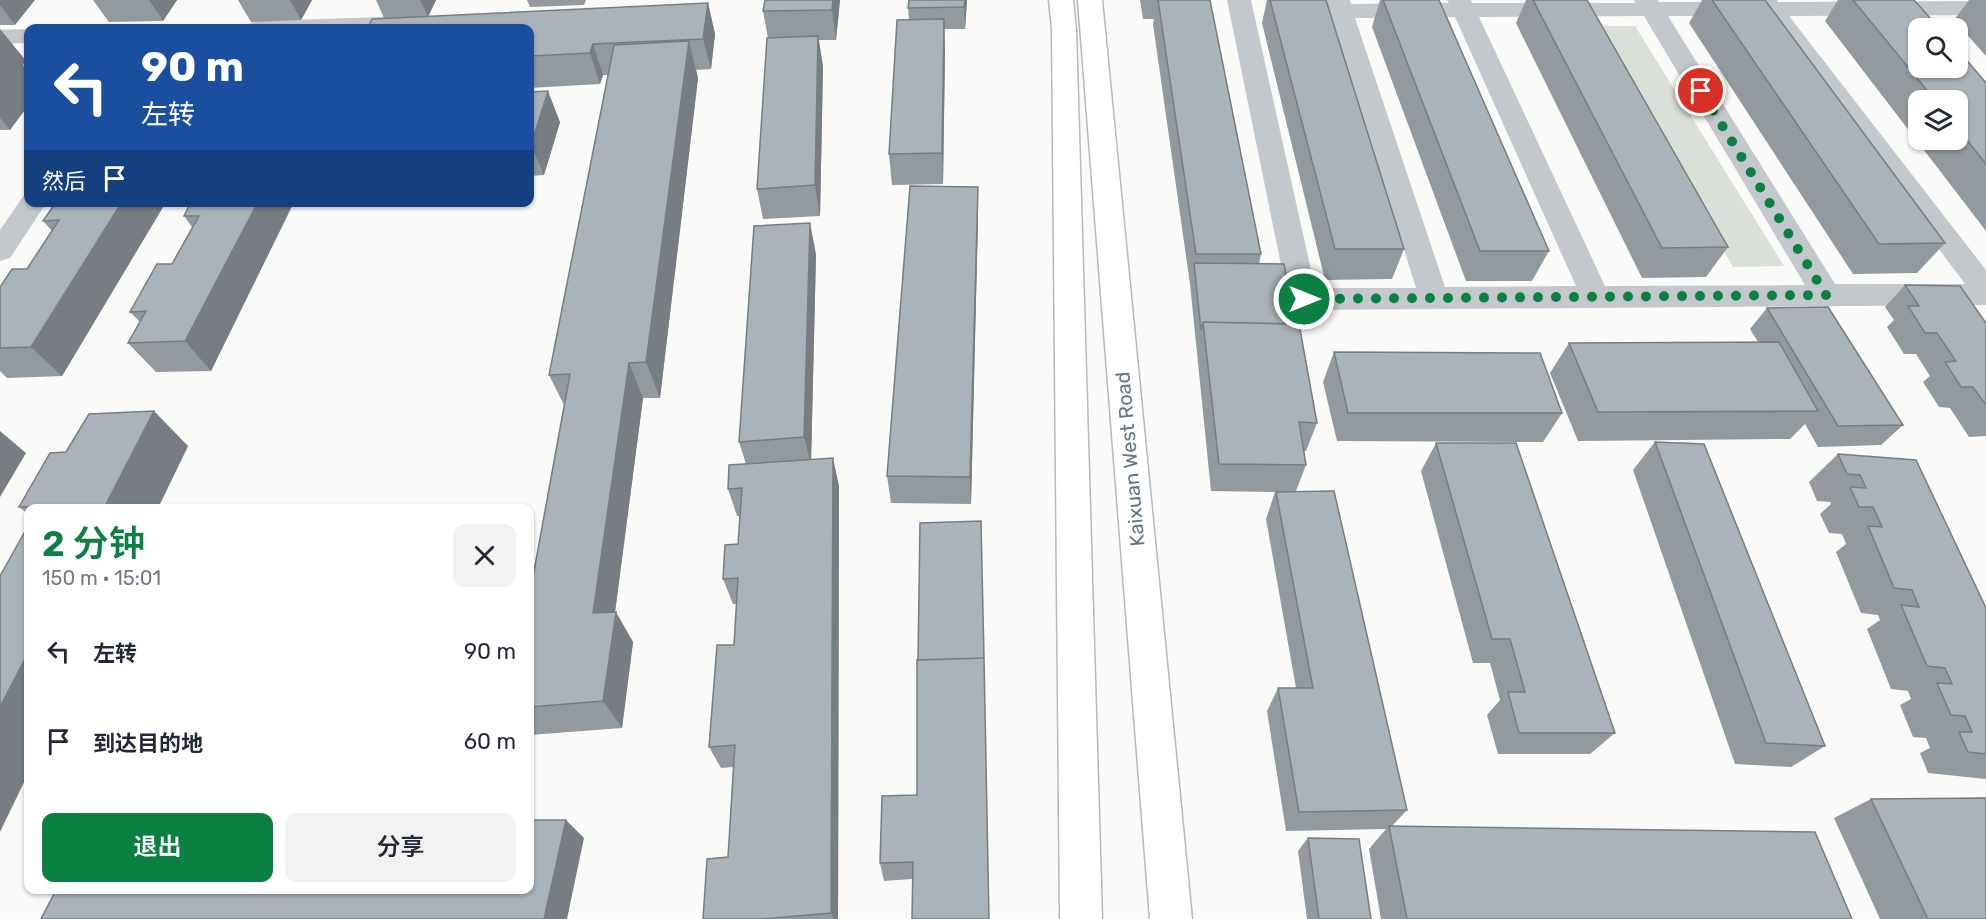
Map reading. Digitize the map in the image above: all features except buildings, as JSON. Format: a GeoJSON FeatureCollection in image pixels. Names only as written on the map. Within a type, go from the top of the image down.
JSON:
{"type":"FeatureCollection","features":[{"type":"Feature","properties":{"kind":"main road"},"geometry":{"type":"LineString","coordinates":[[1061,0],[1064,41],[1081,919]]}},
{"type":"Feature","properties":{"kind":"main road","name":"Kaixuan West Road"},"geometry":{"type":"LineString","coordinates":[[1090,0],[1171,919]]}},
{"type":"Feature","properties":{"kind":"street"},"geometry":{"type":"LineString","coordinates":[[1769,4],[1986,292]]}},
{"type":"Feature","properties":{"kind":"street"},"geometry":{"type":"LineString","coordinates":[[1986,8],[1769,4],[1241,6],[1304,299],[1986,292]]}},
{"type":"Feature","properties":{"kind":"street"},"geometry":{"type":"LineString","coordinates":[[1339,5],[1434,298]]}},
{"type":"Feature","properties":{"kind":"street"},"geometry":{"type":"LineString","coordinates":[[1461,5],[1595,297]]}},
{"type":"Feature","properties":{"kind":"street"},"geometry":{"type":"LineString","coordinates":[[1649,5],[1826,295]]}},
{"type":"Feature","properties":{"kind":"street"},"geometry":{"type":"LineString","coordinates":[[1907,8],[1916,18]]}},
{"type":"Feature","properties":{"kind":"street"},"geometry":{"type":"LineString","coordinates":[[400,24],[435,23]]}},
{"type":"Feature","properties":{"kind":"street"},"geometry":{"type":"LineString","coordinates":[[0,37],[24,36]]}},
{"type":"Feature","properties":{"kind":"street"},"geometry":{"type":"LineString","coordinates":[[0,251],[31,207]]}},
{"type":"Feature","properties":{"kind":"shaded area"},"geometry":{"type":"Polygon","coordinates":[[[1594,26],[1635,26],[1784,266],[1733,267],[1594,26]]]}},
{"type":"Feature","properties":{"kind":"route"},"geometry":{"type":"LineString","coordinates":[[1304,299],[1826,295],[1701,91]]}}]}
